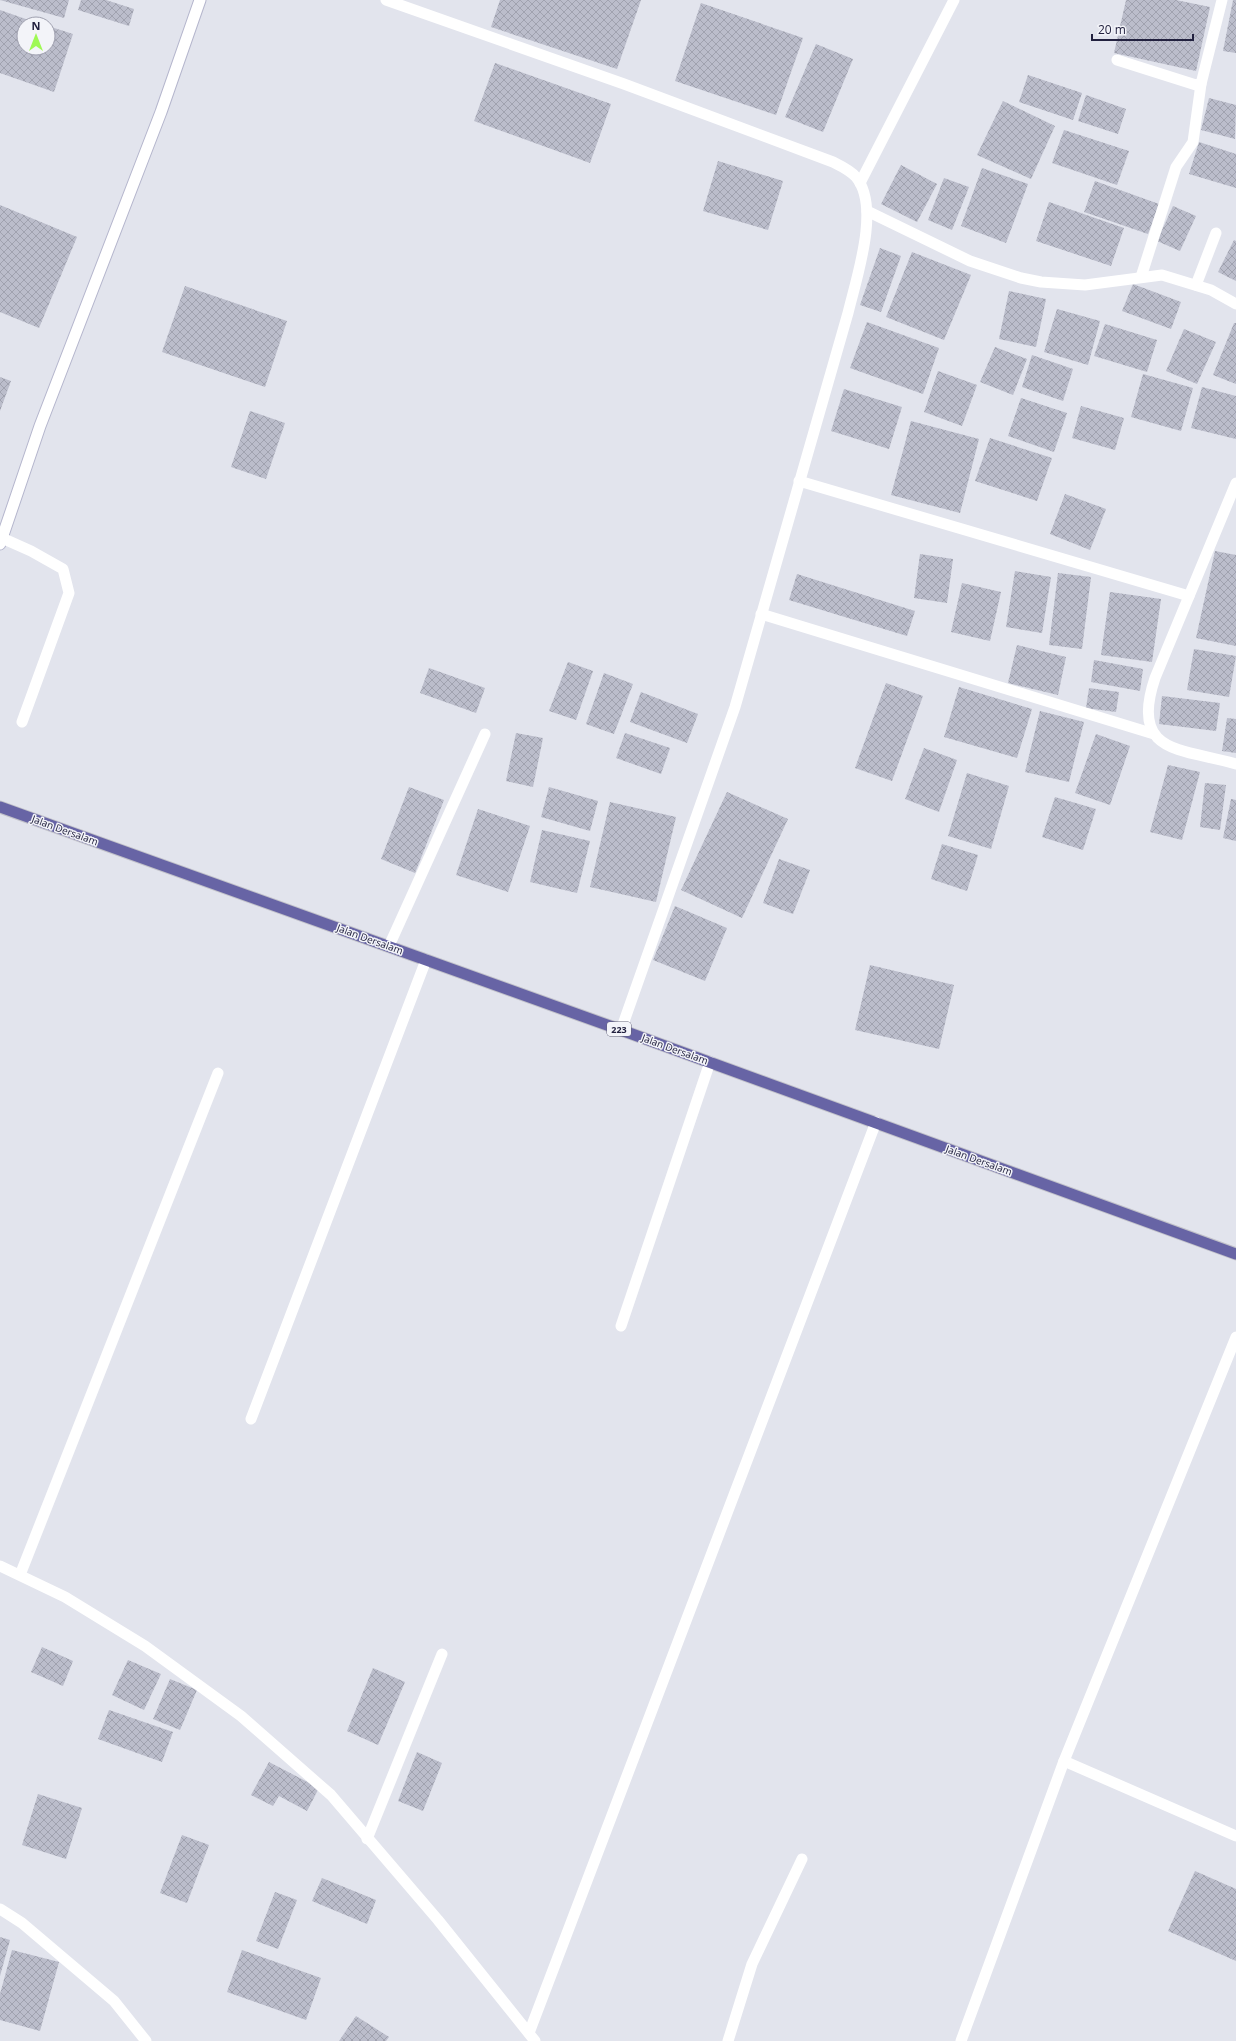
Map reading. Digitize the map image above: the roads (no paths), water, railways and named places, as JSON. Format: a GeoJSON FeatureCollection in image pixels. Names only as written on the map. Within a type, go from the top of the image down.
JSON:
{"type":"FeatureCollection","features":[{"type":"Feature","properties":{"kind":"main road","name":"Jalan Dersalam"},"geometry":{"type":"LineString","coordinates":[[0,807],[876,1122],[1236,1254]]}},
{"type":"Feature","properties":{"kind":"street"},"geometry":{"type":"LineString","coordinates":[[22,722],[70,593],[63,569],[31,551],[1,541],[40,426],[161,112],[200,0]]}},
{"type":"Feature","properties":{"kind":"street"},"geometry":{"type":"LineString","coordinates":[[386,0],[616,81],[826,159],[848,170],[860,183],[867,211],[862,253],[848,313],[735,707],[621,1030]]}},
{"type":"Feature","properties":{"kind":"street"},"geometry":{"type":"LineString","coordinates":[[860,183],[954,0]]}},
{"type":"Feature","properties":{"kind":"street"},"geometry":{"type":"LineString","coordinates":[[1141,277],[1176,166],[1193,142],[1201,84],[1222,0]]}},
{"type":"Feature","properties":{"kind":"street"},"geometry":{"type":"LineString","coordinates":[[1117,60],[1196,85],[1201,84]]}},
{"type":"Feature","properties":{"kind":"street"},"geometry":{"type":"LineString","coordinates":[[867,211],[970,261],[1021,278],[1041,282],[1085,285],[1162,275],[1211,290],[1236,304]]}},
{"type":"Feature","properties":{"kind":"street"},"geometry":{"type":"LineString","coordinates":[[1196,285],[1216,233]]}},
{"type":"Feature","properties":{"kind":"street"},"geometry":{"type":"LineString","coordinates":[[799,481],[1189,596]]}},
{"type":"Feature","properties":{"kind":"street"},"geometry":{"type":"LineString","coordinates":[[1236,483],[1148,698],[1147,713],[1154,734],[1159,740],[1174,750],[1236,764]]}},
{"type":"Feature","properties":{"kind":"street"},"geometry":{"type":"LineString","coordinates":[[761,614],[1154,734]]}},
{"type":"Feature","properties":{"kind":"street"},"geometry":{"type":"LineString","coordinates":[[389,946],[485,734]]}},
{"type":"Feature","properties":{"kind":"street"},"geometry":{"type":"LineString","coordinates":[[251,1419],[426,960]]}},
{"type":"Feature","properties":{"kind":"street"},"geometry":{"type":"LineString","coordinates":[[621,1326],[710,1062]]}},
{"type":"Feature","properties":{"kind":"street"},"geometry":{"type":"LineString","coordinates":[[20,1575],[218,1073]]}},
{"type":"Feature","properties":{"kind":"street"},"geometry":{"type":"LineString","coordinates":[[532,2037],[876,1122]]}},
{"type":"Feature","properties":{"kind":"street"},"geometry":{"type":"LineString","coordinates":[[961,2041],[1064,1761],[1236,1337]]}},
{"type":"Feature","properties":{"kind":"street"},"geometry":{"type":"LineString","coordinates":[[0,1566],[65,1597],[145,1646],[241,1716],[331,1795],[367,1839],[438,1920],[532,2037]]}},
{"type":"Feature","properties":{"kind":"street"},"geometry":{"type":"LineString","coordinates":[[367,1839],[442,1654]]}},
{"type":"Feature","properties":{"kind":"street"},"geometry":{"type":"LineString","coordinates":[[1064,1761],[1236,1836]]}},
{"type":"Feature","properties":{"kind":"street"},"geometry":{"type":"LineString","coordinates":[[728,2041],[752,1964],[802,1859]]}},
{"type":"Feature","properties":{"kind":"street"},"geometry":{"type":"LineString","coordinates":[[0,1909],[22,1923],[114,2001],[146,2041]]}}]}
